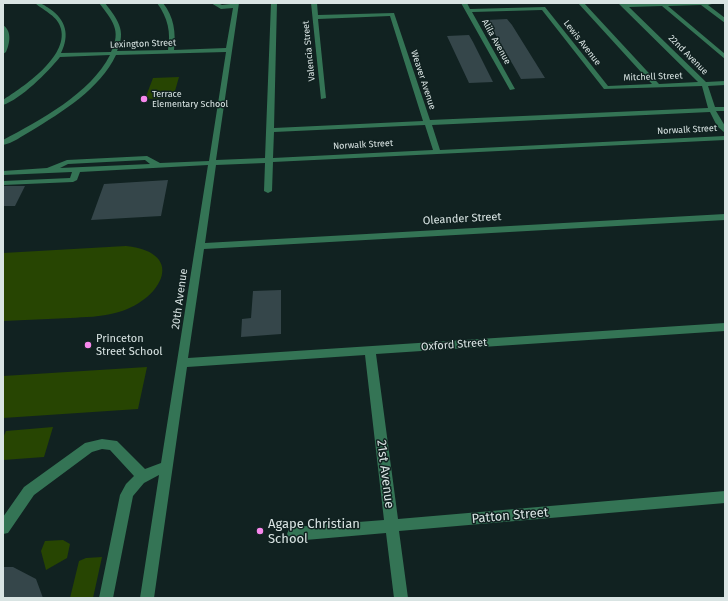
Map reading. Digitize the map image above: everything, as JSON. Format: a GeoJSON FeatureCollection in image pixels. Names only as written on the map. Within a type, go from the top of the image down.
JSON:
{"type":"FeatureCollection","features":[{"type":"Feature","properties":{"kind":"street"},"geometry":{"type":"LineString","coordinates":[[3,103],[39,77],[58,55],[64,40],[63,26],[56,15],[38,3]]}},
{"type":"Feature","properties":{"kind":"street"},"geometry":{"type":"LineString","coordinates":[[3,143],[40,122],[66,104],[98,77],[115,53],[119,42],[119,29],[116,19],[110,9],[102,3]]}},
{"type":"Feature","properties":{"kind":"street"},"geometry":{"type":"LineString","coordinates":[[160,3],[170,17],[173,28],[170,52]]}},
{"type":"Feature","properties":{"kind":"street"},"geometry":{"type":"LineString","coordinates":[[214,3],[221,7],[236,5]]}},
{"type":"Feature","properties":{"kind":"street"},"geometry":{"type":"LineString","coordinates":[[268,191],[274,3]]}},
{"type":"Feature","properties":{"kind":"street","name":"Valencia Street"},"geometry":{"type":"LineString","coordinates":[[314,3],[323,98]]}},
{"type":"Feature","properties":{"kind":"street","name":"Alila Avenue"},"geometry":{"type":"LineString","coordinates":[[464,3],[512,89]]}},
{"type":"Feature","properties":{"kind":"street"},"geometry":{"type":"LineString","coordinates":[[581,3],[657,86]]}},
{"type":"Feature","properties":{"kind":"street"},"geometry":{"type":"LineString","coordinates":[[702,3],[725,21]]}},
{"type":"Feature","properties":{"kind":"street"},"geometry":{"type":"LineString","coordinates":[[623,5],[713,3]]}},
{"type":"Feature","properties":{"kind":"street","name":"20th Avenue"},"geometry":{"type":"LineString","coordinates":[[147,598],[236,5]]}},
{"type":"Feature","properties":{"kind":"street","name":"22nd Avenue"},"geometry":{"type":"LineString","coordinates":[[623,5],[704,84],[708,92],[711,110],[717,122],[725,131]]}},
{"type":"Feature","properties":{"kind":"street"},"geometry":{"type":"LineString","coordinates":[[664,5],[725,57]]}},
{"type":"Feature","properties":{"kind":"street","name":"Lewis Avenue"},"geometry":{"type":"LineString","coordinates":[[468,11],[543,8],[606,88]]}},
{"type":"Feature","properties":{"kind":"street","name":"Weaver Avenue"},"geometry":{"type":"LineString","coordinates":[[315,17],[392,14],[438,152]]}},
{"type":"Feature","properties":{"kind":"street"},"geometry":{"type":"LineString","coordinates":[[3,26],[6,30],[7,45],[3,52]]}},
{"type":"Feature","properties":{"kind":"street","name":"Lexington Street"},"geometry":{"type":"LineString","coordinates":[[58,55],[229,50]]}},
{"type":"Feature","properties":{"kind":"street","name":"Mitchell Street"},"geometry":{"type":"LineString","coordinates":[[606,88],[725,83]]}},
{"type":"Feature","properties":{"kind":"street"},"geometry":{"type":"LineString","coordinates":[[270,130],[725,110]]}},
{"type":"Feature","properties":{"kind":"street","name":"Norwalk Street"},"geometry":{"type":"LineString","coordinates":[[3,173],[725,138]]}},
{"type":"Feature","properties":{"kind":"street"},"geometry":{"type":"LineString","coordinates":[[47,171],[67,162],[147,158],[159,166]]}},
{"type":"Feature","properties":{"kind":"street"},"geometry":{"type":"LineString","coordinates":[[3,183],[72,180],[77,170]]}},
{"type":"Feature","properties":{"kind":"street","name":"Oleander Street"},"geometry":{"type":"LineString","coordinates":[[200,246],[725,216]]}},
{"type":"Feature","properties":{"kind":"street","name":"Oxford Street"},"geometry":{"type":"LineString","coordinates":[[183,363],[725,326]]}},
{"type":"Feature","properties":{"kind":"street","name":"21st Avenue"},"geometry":{"type":"LineString","coordinates":[[370,351],[401,598]]}},
{"type":"Feature","properties":{"kind":"street"},"geometry":{"type":"LineString","coordinates":[[3,528],[29,491],[89,447],[102,444],[113,445],[144,477]]}},
{"type":"Feature","properties":{"kind":"street"},"geometry":{"type":"LineString","coordinates":[[106,598],[127,495],[133,484],[167,466]]}},
{"type":"Feature","properties":{"kind":"street","name":"Patton Street"},"geometry":{"type":"LineString","coordinates":[[294,534],[725,497]]}},
{"type":"Feature","properties":{"kind":"green space"},"geometry":{"type":"Polygon","coordinates":[[[179,77],[173,98],[145,99],[153,78],[179,77]]]}},
{"type":"Feature","properties":{"kind":"green space"},"geometry":{"type":"Polygon","coordinates":[[[126,246],[146,250],[157,258],[162,268],[161,278],[155,289],[131,308],[93,317],[3,321],[3,253],[126,246]]]}},
{"type":"Feature","properties":{"kind":"green space"},"geometry":{"type":"Polygon","coordinates":[[[147,367],[138,409],[3,418],[3,376],[147,367]]]}},
{"type":"Feature","properties":{"kind":"green space"},"geometry":{"type":"Polygon","coordinates":[[[53,427],[44,457],[3,460],[3,438],[6,431],[53,427]]]}},
{"type":"Feature","properties":{"kind":"green space"},"geometry":{"type":"Polygon","coordinates":[[[63,540],[70,544],[67,558],[46,570],[41,551],[45,541],[63,540]]]}},
{"type":"Feature","properties":{"kind":"green space"},"geometry":{"type":"Polygon","coordinates":[[[102,557],[93,598],[70,598],[79,561],[86,558],[102,557]]]}},
{"type":"Feature","properties":{"kind":"building"},"geometry":{"type":"Polygon","coordinates":[[[507,19],[545,78],[521,79],[487,20],[507,19]]]}},
{"type":"Feature","properties":{"kind":"building"},"geometry":{"type":"Polygon","coordinates":[[[469,35],[493,82],[469,83],[447,36],[469,35]]]}},
{"type":"Feature","properties":{"kind":"building"},"geometry":{"type":"Polygon","coordinates":[[[168,180],[161,216],[91,220],[104,184],[168,180]]]}},
{"type":"Feature","properties":{"kind":"building"},"geometry":{"type":"Polygon","coordinates":[[[3,186],[25,186],[15,206],[3,206],[3,186]]]}},
{"type":"Feature","properties":{"kind":"building"},"geometry":{"type":"Polygon","coordinates":[[[281,290],[281,334],[241,337],[242,319],[251,318],[253,291],[281,290]]]}},
{"type":"Feature","properties":{"kind":"building"},"geometry":{"type":"Polygon","coordinates":[[[3,567],[13,567],[36,579],[43,598],[3,598],[3,567]]]}},
{"type":"Feature","properties":{"kind":"place","name":"Terrace Elementary School"},"geometry":{"type":"Point","coordinates":[144,99]}},
{"type":"Feature","properties":{"kind":"place","name":"Princeton Street School"},"geometry":{"type":"Point","coordinates":[88,345]}},
{"type":"Feature","properties":{"kind":"place","name":"Agape Christian School"},"geometry":{"type":"Point","coordinates":[260,531]}}]}
